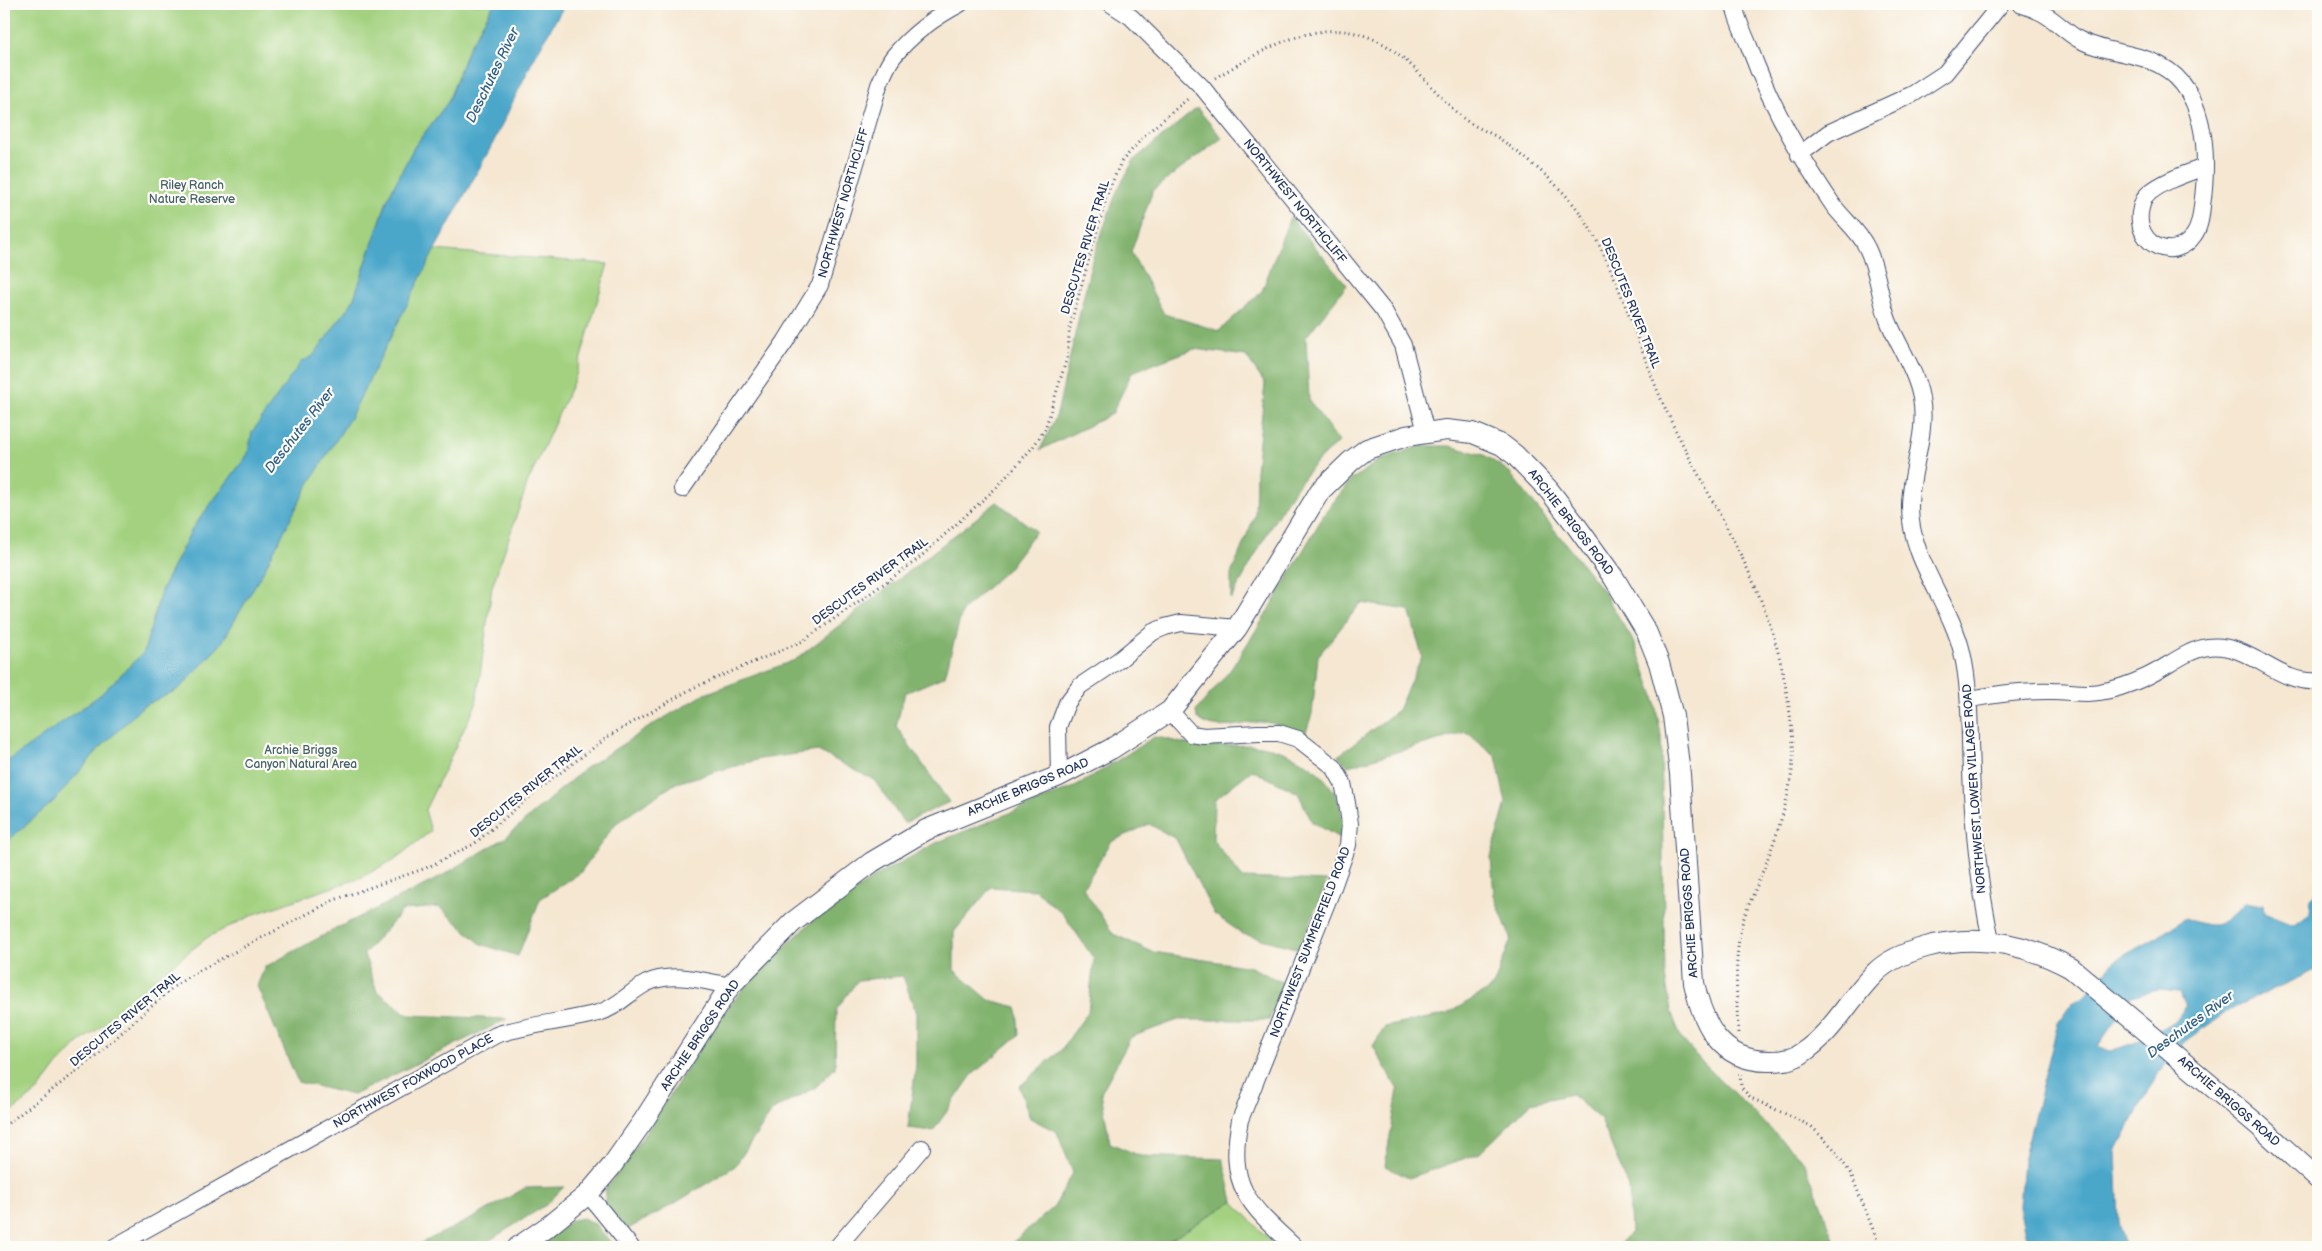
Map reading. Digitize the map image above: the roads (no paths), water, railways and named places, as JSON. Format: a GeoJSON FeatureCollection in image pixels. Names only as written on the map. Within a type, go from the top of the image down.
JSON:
{"type":"FeatureCollection","features":[{"type":"Feature","properties":{"kind":"street","name":"NORTHWEST NORTHCLIFF"},"geometry":{"type":"LineString","coordinates":[[682,489],[785,342],[820,285],[879,85],[892,58],[918,32],[943,13],[960,4]]}},
{"type":"Feature","properties":{"kind":"street","name":"NORTHWEST NORTHCLIFF"},"geometry":{"type":"LineString","coordinates":[[1111,4],[1131,17],[1202,87],[1384,311],[1403,345],[1426,432]]}},
{"type":"Feature","properties":{"kind":"street","name":"NORTHWEST LOWER VILLAGE ROAD"},"geometry":{"type":"LineString","coordinates":[[1734,4],[1765,90],[1799,155],[1835,208],[1866,246],[1888,319],[1921,397],[1923,422],[1910,507],[1914,533],[1923,565],[1950,616],[1962,652],[1970,699],[1971,773],[1975,831],[1983,904],[1990,940]]}},
{"type":"Feature","properties":{"kind":"street"},"geometry":{"type":"LineString","coordinates":[[1799,155],[1828,133],[1913,94],[1945,73],[2001,4]]}},
{"type":"Feature","properties":{"kind":"street"},"geometry":{"type":"LineString","coordinates":[[2020,4],[2044,14],[2079,39],[2151,61],[2172,73],[2188,89],[2198,112],[2202,129],[2204,167],[2204,190],[2199,224],[2194,235],[2184,246],[2168,249],[2154,246],[2145,237],[2139,222],[2141,207],[2147,194],[2169,181],[2204,167]]}},
{"type":"Feature","properties":{"kind":"street","name":"ARCHIE BRIGGS ROAD"},"geometry":{"type":"LineString","coordinates":[[518,1247],[588,1194],[644,1120],[730,986],[793,922],[872,862],[926,830],[1059,776],[1111,749],[1170,711],[1237,628],[1272,573],[1307,510],[1331,478],[1367,449],[1398,438],[1446,430],[1473,433],[1502,446],[1525,464],[1554,496],[1614,578],[1647,633],[1659,663],[1674,716],[1680,774],[1694,983],[1700,1008],[1708,1026],[1720,1043],[1739,1056],[1762,1062],[1782,1061],[1801,1054],[1827,1031],[1876,972],[1888,962],[1902,955],[1936,944],[1962,940],[1990,940],[2020,946],[2048,956],[2071,968],[2207,1082],[2318,1179]]}},
{"type":"Feature","properties":{"kind":"street"},"geometry":{"type":"LineString","coordinates":[[1059,776],[1058,728],[1067,703],[1080,686],[1119,660],[1153,632],[1165,627],[1181,623],[1192,623],[1237,628]]}},
{"type":"Feature","properties":{"kind":"street"},"geometry":{"type":"LineString","coordinates":[[1970,699],[2005,692],[2098,692],[2146,677],[2180,658],[2207,647],[2227,648],[2245,653],[2287,678],[2305,683],[2318,681]]}},
{"type":"Feature","properties":{"kind":"street","name":"NORTHWEST SUMMERFIELD ROAD"},"geometry":{"type":"LineString","coordinates":[[1170,711],[1191,734],[1204,736],[1272,733],[1298,740],[1334,767],[1343,783],[1350,824],[1348,845],[1332,890],[1240,1120],[1236,1143],[1235,1165],[1243,1188],[1259,1215],[1295,1247]]}},
{"type":"Feature","properties":{"kind":"street","name":"NORTHWEST FOXWOOD PLACE"},"geometry":{"type":"LineString","coordinates":[[114,1247],[496,1035],[525,1026],[598,1013],[612,1008],[647,983],[666,978],[686,978],[730,986]]}},
{"type":"Feature","properties":{"kind":"street"},"geometry":{"type":"LineString","coordinates":[[837,1247],[922,1148]]}},
{"type":"Feature","properties":{"kind":"street"},"geometry":{"type":"LineString","coordinates":[[588,1194],[631,1247]]}},
{"type":"Feature","properties":{"kind":"water","name":"Deschutes River"},"geometry":{"type":"Polygon","coordinates":[[[494,4],[565,4],[535,56],[492,145],[434,251],[350,418],[307,487],[265,568],[221,644],[179,689],[143,706],[98,750],[54,801],[4,844],[4,764],[100,695],[144,652],[161,591],[192,529],[248,454],[252,432],[301,362],[313,356],[353,301],[388,198],[414,147],[448,102],[468,49],[494,4]]]}},
{"type":"Feature","properties":{"kind":"water","name":"Deschutes River"},"geometry":{"type":"Polygon","coordinates":[[[2318,891],[2318,969],[2234,1007],[2185,1041],[2156,1076],[2116,1152],[2119,1221],[2124,1247],[2028,1247],[2019,1207],[2023,1161],[2058,1023],[2072,1003],[2085,996],[2114,961],[2158,937],[2185,918],[2205,924],[2218,924],[2245,902],[2263,905],[2264,913],[2294,925],[2310,913],[2311,898],[2318,891]],[[2158,990],[2132,996],[2098,1046],[2110,1051],[2134,1043],[2175,1021],[2186,1006],[2180,992],[2158,990]]]}},
{"type":"Feature","properties":{"kind":"park label","name":"Riley Ranch Nature Reserve"},"geometry":{"type":"Point","coordinates":[192,192]}},
{"type":"Feature","properties":{"kind":"park label","name":"Archie Briggs Canyon Natural Area"},"geometry":{"type":"Point","coordinates":[301,757]}}]}
